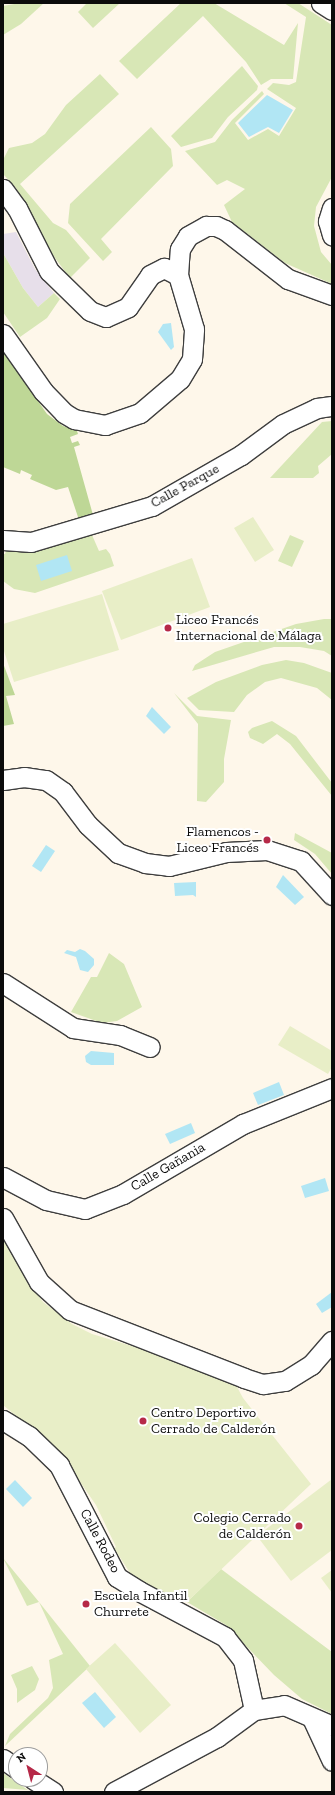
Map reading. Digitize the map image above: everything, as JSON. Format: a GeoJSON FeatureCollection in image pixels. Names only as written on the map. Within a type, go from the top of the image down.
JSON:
{"type":"FeatureCollection","features":[{"type":"Feature","properties":{"kind":"street"},"geometry":{"type":"LineString","coordinates":[[321,3],[332,10]]}},
{"type":"Feature","properties":{"kind":"street"},"geometry":{"type":"LineString","coordinates":[[3,189],[17,208],[49,270],[90,311],[106,317],[128,307],[150,275],[164,268],[178,275]]}},
{"type":"Feature","properties":{"kind":"street"},"geometry":{"type":"LineString","coordinates":[[332,208],[328,221],[332,235]]}},
{"type":"Feature","properties":{"kind":"street"},"geometry":{"type":"LineString","coordinates":[[3,334],[43,391],[64,413],[74,419],[105,424],[140,413],[180,379],[192,359],[194,329],[178,275],[180,250],[188,236],[206,226],[216,226],[225,230],[288,279],[332,295]]}},
{"type":"Feature","properties":{"kind":"street","name":"Calle Parque"},"geometry":{"type":"LineString","coordinates":[[3,540],[32,542],[152,506],[241,455],[283,424],[317,408],[332,406]]}},
{"type":"Feature","properties":{"kind":"street"},"geometry":{"type":"LineString","coordinates":[[3,780],[24,777],[46,780],[63,792],[88,825],[118,853],[146,863],[168,866],[226,852],[267,850],[301,862],[332,895]]}},
{"type":"Feature","properties":{"kind":"street"},"geometry":{"type":"LineString","coordinates":[[3,982],[73,1028],[120,1035],[150,1047]]}},
{"type":"Feature","properties":{"kind":"street","name":"Calle Gañania"},"geometry":{"type":"LineString","coordinates":[[3,1177],[46,1200],[85,1209],[123,1194],[243,1124],[332,1088]]}},
{"type":"Feature","properties":{"kind":"street"},"geometry":{"type":"LineString","coordinates":[[3,1218],[39,1282],[70,1310],[244,1378],[263,1384],[285,1381],[311,1365],[332,1341]]}},
{"type":"Feature","properties":{"kind":"street","name":"Calle Rodeo"},"geometry":{"type":"LineString","coordinates":[[3,1420],[29,1436],[59,1465],[117,1576],[139,1591],[226,1637],[243,1660],[254,1710]]}},
{"type":"Feature","properties":{"kind":"street"},"geometry":{"type":"LineString","coordinates":[[114,1792],[217,1737],[254,1710],[284,1705],[332,1726]]}},
{"type":"Feature","properties":{"kind":"street"},"geometry":{"type":"LineString","coordinates":[[312,1718],[332,1760]]}},
{"type":"Feature","properties":{"kind":"shaded area"},"geometry":{"type":"Polygon","coordinates":[[[16,232],[35,269],[54,293],[38,307],[23,288],[3,253],[3,234],[16,232]]]}},
{"type":"Feature","properties":{"kind":"green space"},"geometry":{"type":"Polygon","coordinates":[[[20,3],[44,3],[21,24],[3,35],[3,6],[20,3]]]}},
{"type":"Feature","properties":{"kind":"green space"},"geometry":{"type":"Polygon","coordinates":[[[87,3],[120,3],[93,28],[78,12],[87,3]]]}},
{"type":"Feature","properties":{"kind":"green space"},"geometry":{"type":"Polygon","coordinates":[[[181,3],[214,3],[284,45],[298,23],[293,79],[271,79],[261,85],[246,62],[203,16],[137,79],[119,61],[181,3]]]}},
{"type":"Feature","properties":{"kind":"green space"},"geometry":{"type":"Polygon","coordinates":[[[284,3],[298,3],[332,25],[332,177],[316,207],[314,226],[321,252],[332,265],[332,284],[285,263],[232,222],[224,205],[245,189],[227,180],[217,185],[185,151],[215,142],[232,120],[262,91],[264,94],[235,123],[248,140],[268,129],[279,136],[296,108],[267,89],[273,83],[289,85],[296,82],[306,17],[284,3]]]}},
{"type":"Feature","properties":{"kind":"green space"},"geometry":{"type":"Polygon","coordinates":[[[242,66],[258,86],[257,90],[228,117],[212,138],[181,147],[171,136],[242,66]]]}},
{"type":"Feature","properties":{"kind":"green space"},"geometry":{"type":"Polygon","coordinates":[[[100,74],[119,94],[20,184],[53,223],[66,230],[90,258],[70,278],[46,246],[16,188],[3,174],[3,160],[9,148],[32,143],[45,134],[66,105],[100,74]]]}},
{"type":"Feature","properties":{"kind":"green space"},"geometry":{"type":"Polygon","coordinates":[[[151,127],[171,149],[173,166],[101,239],[112,252],[103,261],[68,223],[70,204],[151,127]]]}},
{"type":"Feature","properties":{"kind":"green space"},"geometry":{"type":"Polygon","coordinates":[[[3,253],[23,288],[38,307],[54,293],[60,299],[47,318],[20,337],[3,312],[3,253]]]}},
{"type":"Feature","properties":{"kind":"green space"},"geometry":{"type":"Polygon","coordinates":[[[3,351],[47,414],[63,426],[77,431],[78,434],[70,437],[72,443],[78,441],[80,445],[74,447],[93,515],[79,520],[68,487],[56,490],[30,479],[32,475],[21,470],[20,474],[3,467],[3,351]]]}},
{"type":"Feature","properties":{"kind":"green space"},"geometry":{"type":"Polygon","coordinates":[[[332,421],[332,454],[318,466],[319,473],[313,478],[270,478],[322,422],[332,421]]]}},
{"type":"Feature","properties":{"kind":"green space"},"geometry":{"type":"Polygon","coordinates":[[[253,517],[274,550],[255,562],[234,528],[253,517]]]}},
{"type":"Feature","properties":{"kind":"green space"},"geometry":{"type":"Polygon","coordinates":[[[92,535],[99,551],[106,549],[110,554],[114,566],[35,593],[14,589],[3,581],[3,554],[5,554],[7,548],[35,551],[92,535]]]}},
{"type":"Feature","properties":{"kind":"green space"},"geometry":{"type":"Polygon","coordinates":[[[290,535],[304,541],[292,567],[278,561],[290,535]]]}},
{"type":"Feature","properties":{"kind":"green space"},"geometry":{"type":"Polygon","coordinates":[[[192,558],[210,607],[121,640],[102,591],[192,558]]]}},
{"type":"Feature","properties":{"kind":"green space"},"geometry":{"type":"Polygon","coordinates":[[[102,594],[119,650],[14,682],[3,648],[3,624],[102,594]]]}},
{"type":"Feature","properties":{"kind":"green space"},"geometry":{"type":"Polygon","coordinates":[[[332,619],[332,656],[324,651],[300,647],[274,647],[192,671],[195,665],[215,652],[296,624],[332,619]]]}},
{"type":"Feature","properties":{"kind":"green space"},"geometry":{"type":"Polygon","coordinates":[[[286,660],[304,663],[332,673],[332,700],[317,688],[281,678],[265,682],[247,695],[234,712],[199,710],[187,698],[216,682],[262,665],[286,660]]]}},
{"type":"Feature","properties":{"kind":"green space"},"geometry":{"type":"Polygon","coordinates":[[[3,663],[15,695],[6,696],[14,724],[3,726],[3,663]]]}},
{"type":"Feature","properties":{"kind":"green space"},"geometry":{"type":"Polygon","coordinates":[[[174,693],[197,716],[231,720],[224,759],[224,782],[206,802],[197,801],[198,724],[174,693]]]}},
{"type":"Feature","properties":{"kind":"green space"},"geometry":{"type":"Polygon","coordinates":[[[272,721],[296,736],[332,783],[332,796],[290,744],[277,734],[263,744],[250,738],[248,732],[252,728],[272,721]]]}},
{"type":"Feature","properties":{"kind":"green space"},"geometry":{"type":"Polygon","coordinates":[[[295,833],[332,853],[332,874],[315,854],[294,840],[295,833]]]}},
{"type":"Feature","properties":{"kind":"green space"},"geometry":{"type":"Polygon","coordinates":[[[109,953],[124,964],[142,1007],[117,1021],[102,1023],[71,1012],[91,977],[97,977],[109,953]]]}},
{"type":"Feature","properties":{"kind":"green space"},"geometry":{"type":"Polygon","coordinates":[[[290,1026],[332,1051],[332,1067],[328,1074],[278,1045],[290,1026]]]}},
{"type":"Feature","properties":{"kind":"green space","name":"Centro Deportivo Cerrado de Calderón"},"geometry":{"type":"Polygon","coordinates":[[[3,1236],[32,1287],[43,1302],[72,1324],[92,1334],[162,1355],[236,1385],[243,1398],[311,1484],[187,1602],[146,1585],[130,1573],[114,1548],[116,1547],[96,1505],[60,1453],[3,1405],[3,1236]]]}},
{"type":"Feature","properties":{"kind":"green space"},"geometry":{"type":"Polygon","coordinates":[[[332,1479],[332,1550],[291,1581],[257,1536],[332,1479]]]}},
{"type":"Feature","properties":{"kind":"green space"},"geometry":{"type":"Polygon","coordinates":[[[3,1558],[39,1602],[27,1606],[3,1558]]]}},
{"type":"Feature","properties":{"kind":"green space"},"geometry":{"type":"Polygon","coordinates":[[[221,1569],[332,1652],[332,1714],[302,1699],[274,1675],[226,1625],[187,1602],[221,1569]]]}},
{"type":"Feature","properties":{"kind":"green space"},"geometry":{"type":"Polygon","coordinates":[[[332,1570],[332,1593],[321,1578],[332,1570]]]}},
{"type":"Feature","properties":{"kind":"green space"},"geometry":{"type":"Polygon","coordinates":[[[39,1602],[90,1666],[5,1746],[10,1734],[48,1698],[53,1688],[49,1660],[63,1654],[39,1602]]]}},
{"type":"Feature","properties":{"kind":"green space"},"geometry":{"type":"Polygon","coordinates":[[[115,1643],[171,1705],[140,1733],[86,1669],[115,1643]]]}},
{"type":"Feature","properties":{"kind":"green space"},"geometry":{"type":"Polygon","coordinates":[[[32,1666],[39,1679],[35,1690],[17,1703],[17,1689],[11,1675],[32,1666]]]}},
{"type":"Feature","properties":{"kind":"green space"},"geometry":{"type":"Polygon","coordinates":[[[3,1773],[8,1776],[8,1787],[24,1787],[28,1790],[3,1788],[3,1773]]]}},
{"type":"Feature","properties":{"kind":"water"},"geometry":{"type":"Polygon","coordinates":[[[267,95],[293,110],[279,133],[268,127],[249,137],[238,123],[267,95]]]}},
{"type":"Feature","properties":{"kind":"water"},"geometry":{"type":"Polygon","coordinates":[[[171,323],[174,347],[171,350],[158,332],[163,324],[171,323]]]}},
{"type":"Feature","properties":{"kind":"water"},"geometry":{"type":"Polygon","coordinates":[[[67,555],[72,571],[41,581],[36,565],[67,555]]]}},
{"type":"Feature","properties":{"kind":"water"},"geometry":{"type":"Polygon","coordinates":[[[152,707],[171,727],[164,734],[146,716],[152,707]]]}},
{"type":"Feature","properties":{"kind":"water"},"geometry":{"type":"Polygon","coordinates":[[[46,845],[55,851],[41,872],[32,866],[46,845]]]}},
{"type":"Feature","properties":{"kind":"water"},"geometry":{"type":"Polygon","coordinates":[[[283,875],[304,897],[295,905],[276,887],[283,875]]]}},
{"type":"Feature","properties":{"kind":"water"},"geometry":{"type":"Polygon","coordinates":[[[196,882],[196,897],[193,895],[175,896],[174,883],[196,882]]]}},
{"type":"Feature","properties":{"kind":"water"},"geometry":{"type":"Polygon","coordinates":[[[80,949],[85,951],[94,959],[94,965],[88,972],[80,970],[76,957],[64,953],[67,950],[75,952],[80,949]]]}},
{"type":"Feature","properties":{"kind":"water"},"geometry":{"type":"Polygon","coordinates":[[[91,1051],[114,1053],[114,1065],[91,1065],[86,1062],[85,1056],[91,1051]]]}},
{"type":"Feature","properties":{"kind":"water"},"geometry":{"type":"Polygon","coordinates":[[[279,1082],[284,1095],[258,1105],[253,1093],[279,1082]]]}},
{"type":"Feature","properties":{"kind":"water"},"geometry":{"type":"Polygon","coordinates":[[[191,1123],[195,1133],[170,1144],[165,1134],[191,1123]]]}},
{"type":"Feature","properties":{"kind":"water"},"geometry":{"type":"Polygon","coordinates":[[[325,1178],[329,1191],[305,1198],[301,1186],[325,1178]]]}},
{"type":"Feature","properties":{"kind":"water"},"geometry":{"type":"Polygon","coordinates":[[[332,1292],[332,1307],[322,1313],[316,1304],[332,1292]]]}},
{"type":"Feature","properties":{"kind":"water"},"geometry":{"type":"Polygon","coordinates":[[[15,1480],[32,1498],[23,1507],[6,1489],[15,1480]]]}},
{"type":"Feature","properties":{"kind":"water"},"geometry":{"type":"Polygon","coordinates":[[[95,1692],[116,1717],[104,1728],[82,1703],[95,1692]]]}},
{"type":"Feature","properties":{"kind":"place","name":"Liceo Francés Internacional de Málaga"},"geometry":{"type":"Point","coordinates":[168,628]}},
{"type":"Feature","properties":{"kind":"place","name":"Flamencos - Liceo Francés"},"geometry":{"type":"Point","coordinates":[267,840]}},
{"type":"Feature","properties":{"kind":"place","name":"Centro Deportivo Cerrado de Calderón"},"geometry":{"type":"Point","coordinates":[143,1421]}},
{"type":"Feature","properties":{"kind":"place","name":"Colegio Cerrado de Calderón"},"geometry":{"type":"Point","coordinates":[299,1526]}},
{"type":"Feature","properties":{"kind":"place","name":"Escuela Infantil Churrete"},"geometry":{"type":"Point","coordinates":[86,1604]}}]}
